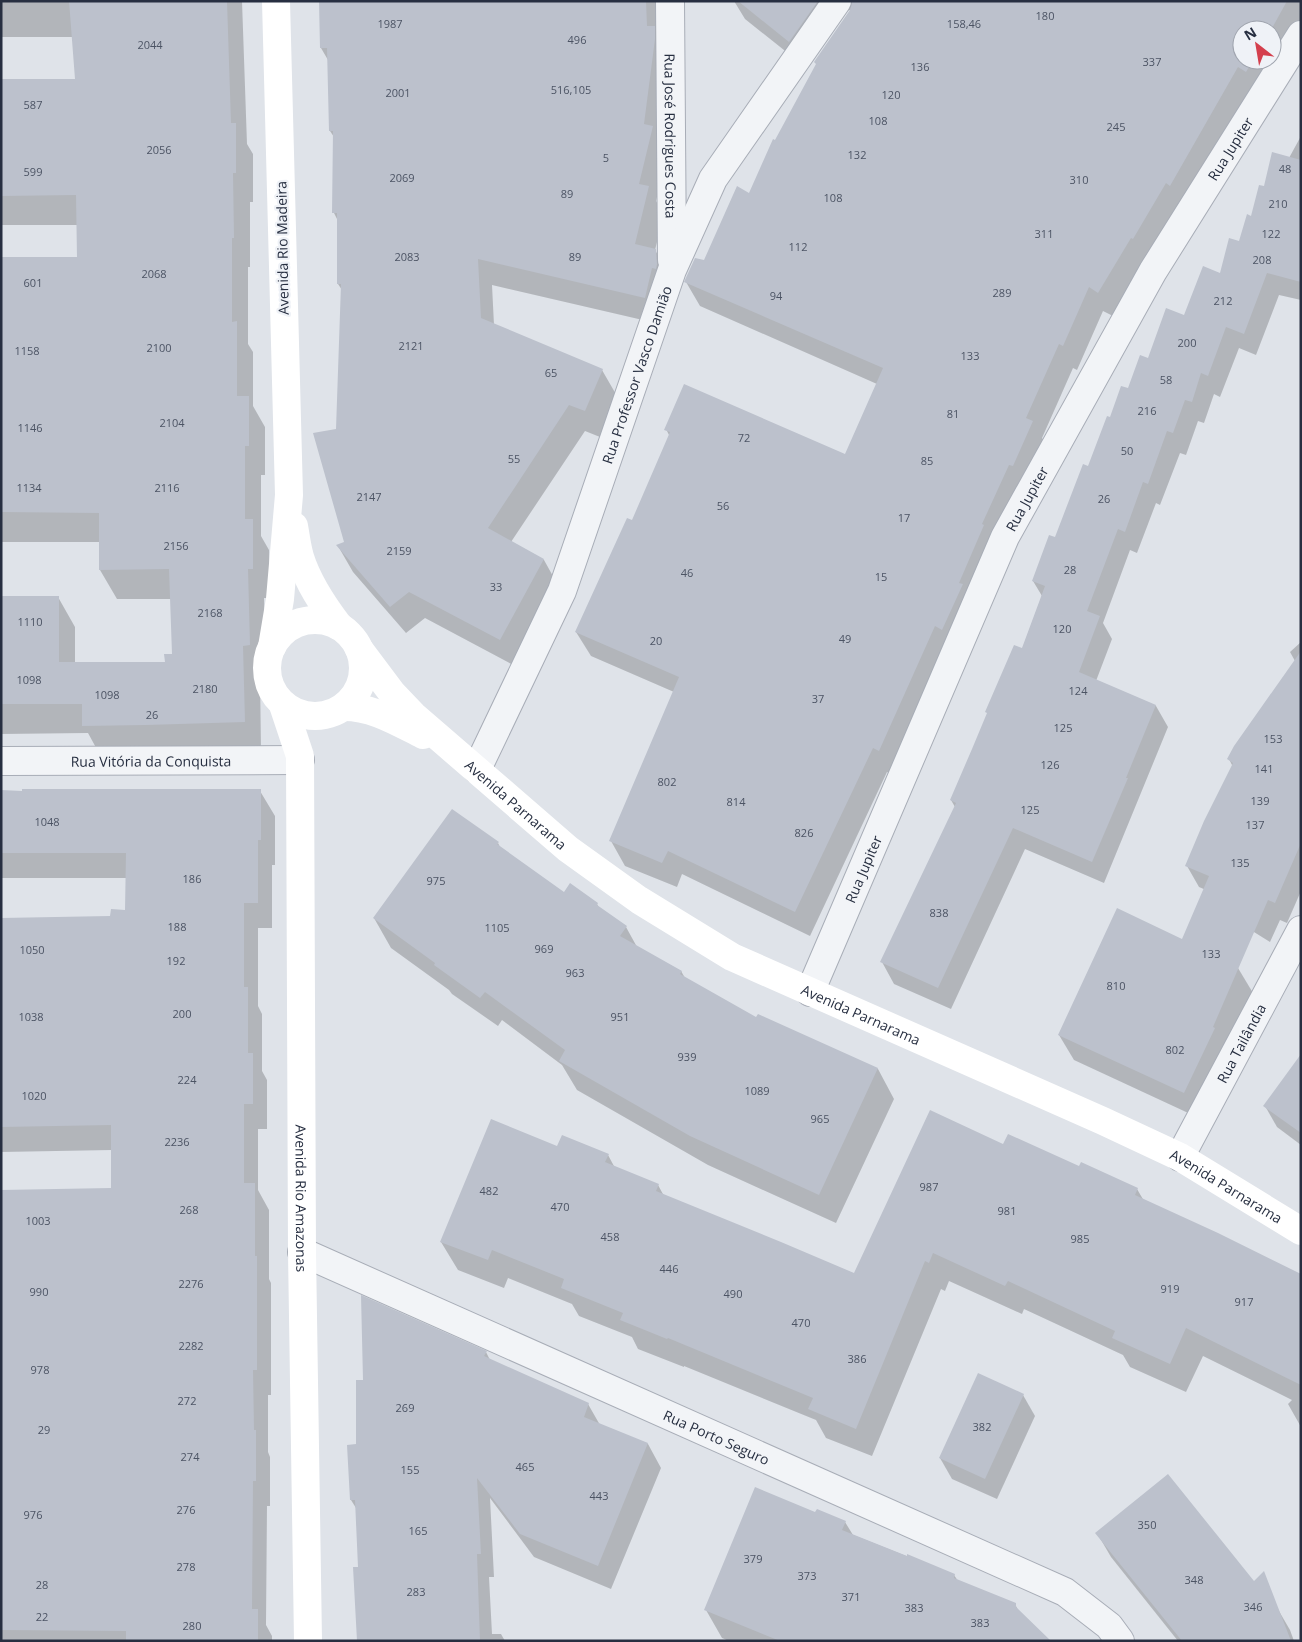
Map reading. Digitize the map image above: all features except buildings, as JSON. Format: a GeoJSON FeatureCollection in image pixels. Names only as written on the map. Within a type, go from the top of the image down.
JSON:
{"type":"FeatureCollection","features":[{"type":"Feature","properties":{"kind":"main road","name":"Avenida Rio Madeira"},"geometry":{"type":"LineString","coordinates":[[272,647],[280,590],[289,495],[276,1]]}},
{"type":"Feature","properties":{"kind":"main road","name":"Avenida Rio Madeira"},"geometry":{"type":"LineString","coordinates":[[289,495],[305,572],[315,591],[339,626]]}},
{"type":"Feature","properties":{"kind":"main road"},"geometry":{"type":"LineString","coordinates":[[309,621],[324,621],[339,626],[351,636],[359,649],[363,665],[361,681],[355,695],[338,710],[320,716],[307,716],[295,712],[283,704],[273,692],[268,678],[268,662],[272,647],[281,635],[294,626],[309,621]]}},
{"type":"Feature","properties":{"kind":"main road","name":"Avenida Parnarama"},"geometry":{"type":"LineString","coordinates":[[359,649],[400,702],[413,715],[568,849],[639,900],[732,957],[1180,1157],[1301,1231]]}},
{"type":"Feature","properties":{"kind":"main road","name":"Avenida Rio Amazonas"},"geometry":{"type":"LineString","coordinates":[[283,704],[300,758],[302,1252],[308,1641]]}},
{"type":"Feature","properties":{"kind":"main road","name":"Avenida Parnarama"},"geometry":{"type":"LineString","coordinates":[[338,710],[357,707],[374,711],[451,748]]}},
{"type":"Feature","properties":{"kind":"main road","name":"Avenida Rio Amazonas"},"geometry":{"type":"LineString","coordinates":[[300,758],[313,732],[338,710]]}},
{"type":"Feature","properties":{"kind":"street","name":"Rua José Rodrigues Costa"},"geometry":{"type":"LineString","coordinates":[[670,1],[672,270]]}},
{"type":"Feature","properties":{"kind":"street","name":"Rua Professor Vasco Damião"},"geometry":{"type":"LineString","coordinates":[[476,769],[562,591],[672,270],[713,179],[836,1]]}},
{"type":"Feature","properties":{"kind":"street","name":"Rua Jupiter"},"geometry":{"type":"LineString","coordinates":[[810,992],[1005,537],[1153,271],[1301,35]]}},
{"type":"Feature","properties":{"kind":"street","name":"Rua Vitória da Conquista"},"geometry":{"type":"LineString","coordinates":[[1,761],[300,758]]}},
{"type":"Feature","properties":{"kind":"street","name":"Rua Tailândia"},"geometry":{"type":"LineString","coordinates":[[1180,1157],[1301,930]]}},
{"type":"Feature","properties":{"kind":"street","name":"Rua Porto Seguro"},"geometry":{"type":"LineString","coordinates":[[302,1252],[1065,1592],[1109,1626],[1120,1641]]}}]}
